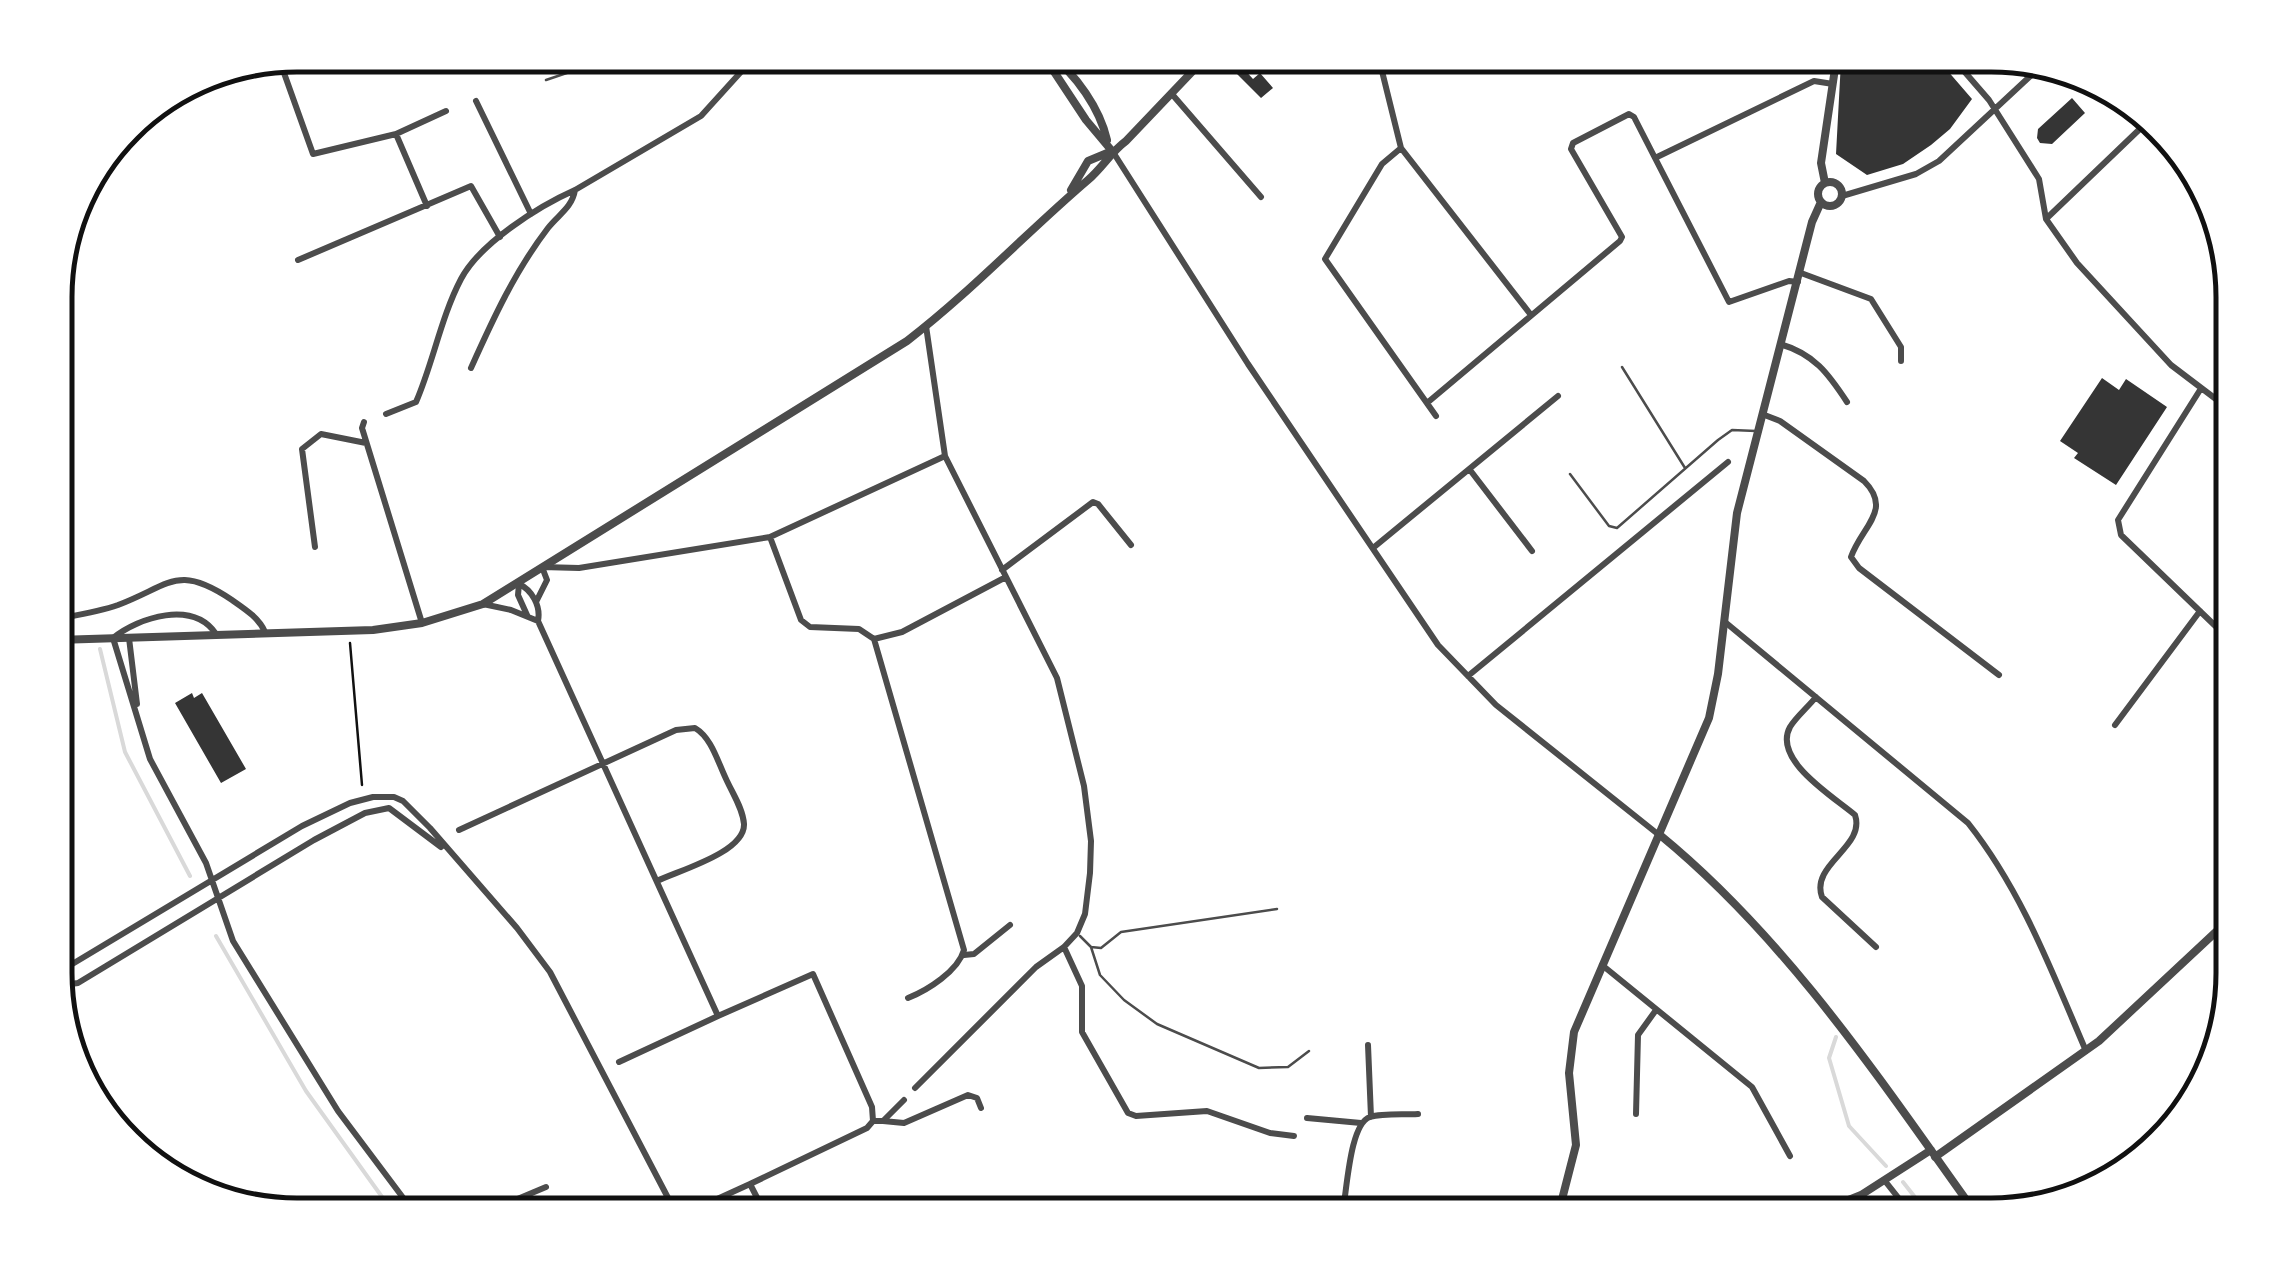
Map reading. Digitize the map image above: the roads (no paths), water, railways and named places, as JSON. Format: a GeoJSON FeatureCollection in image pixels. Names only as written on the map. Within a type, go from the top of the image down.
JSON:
{"type":"FeatureCollection","features":[{"type":"Feature","properties":{"kind":"street"},"geometry":{"type":"LineString","coordinates":[[386,414],[416,402],[460,280],[500,237],[531,214],[701,116],[741,72]]}},
{"type":"Feature","properties":{"kind":"street"},"geometry":{"type":"LineString","coordinates":[[1056,72],[1438,645],[1548,749],[1715,882],[1832,1015],[1965,1197]]}},
{"type":"Feature","properties":{"kind":"street"},"geometry":{"type":"LineString","coordinates":[[72,639],[349,632],[422,623],[484,604],[872,365],[926,326],[978,284],[1069,193],[1092,176],[1110,148],[1191,72]]}},
{"type":"Feature","properties":{"kind":"street"},"geometry":{"type":"LineString","coordinates":[[1382,72],[1401,148],[1531,314]]}},
{"type":"Feature","properties":{"kind":"street"},"geometry":{"type":"LineString","coordinates":[[1562,1197],[1576,1145],[1570,1056],[1574,1032],[1709,718],[1737,513],[1821,202],[1821,163],[1835,72]]}},
{"type":"Feature","properties":{"kind":"street"},"geometry":{"type":"LineString","coordinates":[[1964,72],[1994,109],[2039,179],[2046,219],[2094,283],[2171,365],[2216,400]]}},
{"type":"Feature","properties":{"kind":"street"},"geometry":{"type":"LineString","coordinates":[[284,73],[312,154],[396,134],[446,112]]}},
{"type":"Feature","properties":{"kind":"street"},"geometry":{"type":"LineString","coordinates":[[1821,202],[1831,206],[1842,196],[1916,174],[1938,161],[2030,76]]}},
{"type":"Feature","properties":{"kind":"street"},"geometry":{"type":"LineString","coordinates":[[1655,158],[1814,81],[1833,84]]}},
{"type":"Feature","properties":{"kind":"street"},"geometry":{"type":"LineString","coordinates":[[1171,93],[1260,198]]}},
{"type":"Feature","properties":{"kind":"street"},"geometry":{"type":"LineString","coordinates":[[476,101],[531,214]]}},
{"type":"Feature","properties":{"kind":"street"},"geometry":{"type":"LineString","coordinates":[[1427,403],[1620,241],[1622,236],[1571,146],[1629,114],[1634,116],[1729,302],[1800,278],[1871,299],[1901,347],[1902,361]]}},
{"type":"Feature","properties":{"kind":"street"},"geometry":{"type":"LineString","coordinates":[[2046,219],[2140,128]]}},
{"type":"Feature","properties":{"kind":"street"},"geometry":{"type":"LineString","coordinates":[[396,134],[427,206]]}},
{"type":"Feature","properties":{"kind":"street"},"geometry":{"type":"LineString","coordinates":[[1401,148],[1382,164],[1325,259],[1436,416]]}},
{"type":"Feature","properties":{"kind":"street"},"geometry":{"type":"LineString","coordinates":[[1824,183],[1835,182],[1842,196]]}},
{"type":"Feature","properties":{"kind":"street"},"geometry":{"type":"LineString","coordinates":[[298,260],[471,186],[500,237]]}},
{"type":"Feature","properties":{"kind":"street"},"geometry":{"type":"LineString","coordinates":[[471,368],[517,272],[550,225],[573,202],[576,190]]}},
{"type":"Feature","properties":{"kind":"street"},"geometry":{"type":"LineString","coordinates":[[916,1088],[1036,967],[1077,933],[1085,914],[1090,872],[1084,786],[1056,678],[945,456],[926,326]]}},
{"type":"Feature","properties":{"kind":"street"},"geometry":{"type":"LineString","coordinates":[[1780,344],[1800,350],[1818,362],[1847,402]]}},
{"type":"Feature","properties":{"kind":"street"},"geometry":{"type":"LineString","coordinates":[[2200,390],[2118,520],[2118,526],[2121,535],[2216,626]]}},
{"type":"Feature","properties":{"kind":"street"},"geometry":{"type":"LineString","coordinates":[[1373,548],[1558,396]]}},
{"type":"Feature","properties":{"kind":"street"},"geometry":{"type":"LineString","coordinates":[[1762,414],[1780,421],[1876,492],[1877,510],[1851,557],[1859,568],[2000,675]]}},
{"type":"Feature","properties":{"kind":"street"},"geometry":{"type":"LineString","coordinates":[[364,422],[366,443],[422,623]]}},
{"type":"Feature","properties":{"kind":"street"},"geometry":{"type":"LineString","coordinates":[[315,547],[302,449],[321,434],[366,443]]}},
{"type":"Feature","properties":{"kind":"street"},"geometry":{"type":"LineString","coordinates":[[542,567],[579,568],[770,536],[945,456]]}},
{"type":"Feature","properties":{"kind":"street"},"geometry":{"type":"LineString","coordinates":[[1468,676],[1728,462]]}},
{"type":"Feature","properties":{"kind":"street"},"geometry":{"type":"LineString","coordinates":[[1470,470],[1532,551]]}},
{"type":"Feature","properties":{"kind":"street"},"geometry":{"type":"LineString","coordinates":[[770,536],[802,620],[810,627],[852,628],[874,639],[902,632],[1004,573],[1093,502],[1131,545]]}},
{"type":"Feature","properties":{"kind":"street"},"geometry":{"type":"LineString","coordinates":[[536,602],[548,580],[542,567]]}},
{"type":"Feature","properties":{"kind":"street"},"geometry":{"type":"LineString","coordinates":[[73,615],[120,604],[160,584],[197,580],[244,608],[262,624],[265,632]]}},
{"type":"Feature","properties":{"kind":"street"},"geometry":{"type":"LineString","coordinates":[[519,584],[528,588],[536,602],[538,621],[718,1016]]}},
{"type":"Feature","properties":{"kind":"street"},"geometry":{"type":"LineString","coordinates":[[519,584],[518,596],[528,617]]}},
{"type":"Feature","properties":{"kind":"street"},"geometry":{"type":"LineString","coordinates":[[484,604],[538,621]]}},
{"type":"Feature","properties":{"kind":"street"},"geometry":{"type":"LineString","coordinates":[[2115,724],[2200,611]]}},
{"type":"Feature","properties":{"kind":"street"},"geometry":{"type":"LineString","coordinates":[[113,638],[130,625],[155,616],[199,620],[216,634]]}},
{"type":"Feature","properties":{"kind":"street"},"geometry":{"type":"LineString","coordinates":[[1724,621],[1968,823],[1996,858],[2020,902],[2086,1051]]}},
{"type":"Feature","properties":{"kind":"street"},"geometry":{"type":"LineString","coordinates":[[113,638],[150,759],[212,879],[233,941],[321,1086],[403,1198]]}},
{"type":"Feature","properties":{"kind":"street"},"geometry":{"type":"LineString","coordinates":[[129,638],[139,720]]}},
{"type":"Feature","properties":{"kind":"street"},"geometry":{"type":"LineString","coordinates":[[874,639],[964,956]]}},
{"type":"Feature","properties":{"kind":"street"},"geometry":{"type":"LineString","coordinates":[[1816,697],[1790,728],[1790,758],[1855,815],[1858,822],[1854,835],[1822,878],[1820,891],[1876,946]]}},
{"type":"Feature","properties":{"kind":"street"},"geometry":{"type":"LineString","coordinates":[[458,830],[676,730],[695,728],[707,740],[742,812],[744,826],[738,843],[658,880]]}},
{"type":"Feature","properties":{"kind":"street"},"geometry":{"type":"LineString","coordinates":[[72,964],[328,812],[384,796],[402,802],[517,928],[550,972],[668,1198]]}},
{"type":"Feature","properties":{"kind":"street"},"geometry":{"type":"LineString","coordinates":[[73,983],[314,840],[379,808],[399,812],[454,857]]}},
{"type":"Feature","properties":{"kind":"street"},"geometry":{"type":"LineString","coordinates":[[908,998],[932,985],[964,956],[974,954],[1010,925]]}},
{"type":"Feature","properties":{"kind":"street"},"geometry":{"type":"LineString","coordinates":[[1849,1197],[1933,1154],[2086,1051],[2216,933]]}},
{"type":"Feature","properties":{"kind":"street"},"geometry":{"type":"LineString","coordinates":[[1064,947],[1082,986],[1082,1032],[1128,1113],[1136,1116],[1206,1111],[1270,1133],[1294,1136]]}},
{"type":"Feature","properties":{"kind":"street"},"geometry":{"type":"LineString","coordinates":[[1602,966],[1752,1087],[1790,1156]]}},
{"type":"Feature","properties":{"kind":"street"},"geometry":{"type":"LineString","coordinates":[[619,1062],[813,974],[872,1106],[873,1121]]}},
{"type":"Feature","properties":{"kind":"street"},"geometry":{"type":"LineString","coordinates":[[1636,1114],[1638,1035],[1656,1010]]}},
{"type":"Feature","properties":{"kind":"street"},"geometry":{"type":"LineString","coordinates":[[1368,1045],[1371,1117]]}},
{"type":"Feature","properties":{"kind":"street"},"geometry":{"type":"LineString","coordinates":[[720,1198],[859,1133],[873,1121],[904,1123],[968,1094],[976,1098],[981,1108]]}},
{"type":"Feature","properties":{"kind":"street"},"geometry":{"type":"LineString","coordinates":[[884,1121],[904,1100]]}},
{"type":"Feature","properties":{"kind":"street"},"geometry":{"type":"LineString","coordinates":[[1308,1118],[1361,1123],[1371,1117],[1418,1114]]}},
{"type":"Feature","properties":{"kind":"street"},"geometry":{"type":"LineString","coordinates":[[1345,1197],[1361,1123]]}},
{"type":"Feature","properties":{"kind":"street"},"geometry":{"type":"LineString","coordinates":[[1885,1181],[1898,1197]]}},
{"type":"Feature","properties":{"kind":"street"},"geometry":{"type":"LineString","coordinates":[[750,1184],[757,1198]]}},
{"type":"Feature","properties":{"kind":"street"},"geometry":{"type":"LineString","coordinates":[[520,1198],[546,1187]]}},
{"type":"Feature","properties":{"kind":"lane"},"geometry":{"type":"LineString","coordinates":[[546,80],[569,72]]}},
{"type":"Feature","properties":{"kind":"lane"},"geometry":{"type":"LineString","coordinates":[[1622,367],[1686,470]]}},
{"type":"Feature","properties":{"kind":"lane"},"geometry":{"type":"LineString","coordinates":[[1570,474],[1613,529],[1732,430],[1758,431]]}},
{"type":"Feature","properties":{"kind":"lane"},"geometry":{"type":"LineString","coordinates":[[1091,946],[1100,948],[1121,932],[1276,909]]}},
{"type":"Feature","properties":{"kind":"lane"},"geometry":{"type":"LineString","coordinates":[[1077,933],[1091,946],[1100,975],[1124,1000],[1156,1024],[1259,1068],[1288,1067],[1309,1051]]}},
{"type":"Feature","properties":{"kind":"waterway"},"geometry":{"type":"LineString","coordinates":[[100,649],[125,752],[190,876]]}},
{"type":"Feature","properties":{"kind":"waterway"},"geometry":{"type":"LineString","coordinates":[[216,936],[306,1091],[383,1198]]}},
{"type":"Feature","properties":{"kind":"waterway"},"geometry":{"type":"LineString","coordinates":[[1836,1037],[1829,1058],[1849,1126],[1886,1166]]}},
{"type":"Feature","properties":{"kind":"waterway"},"geometry":{"type":"LineString","coordinates":[[1903,1182],[1915,1197]]}}]}
